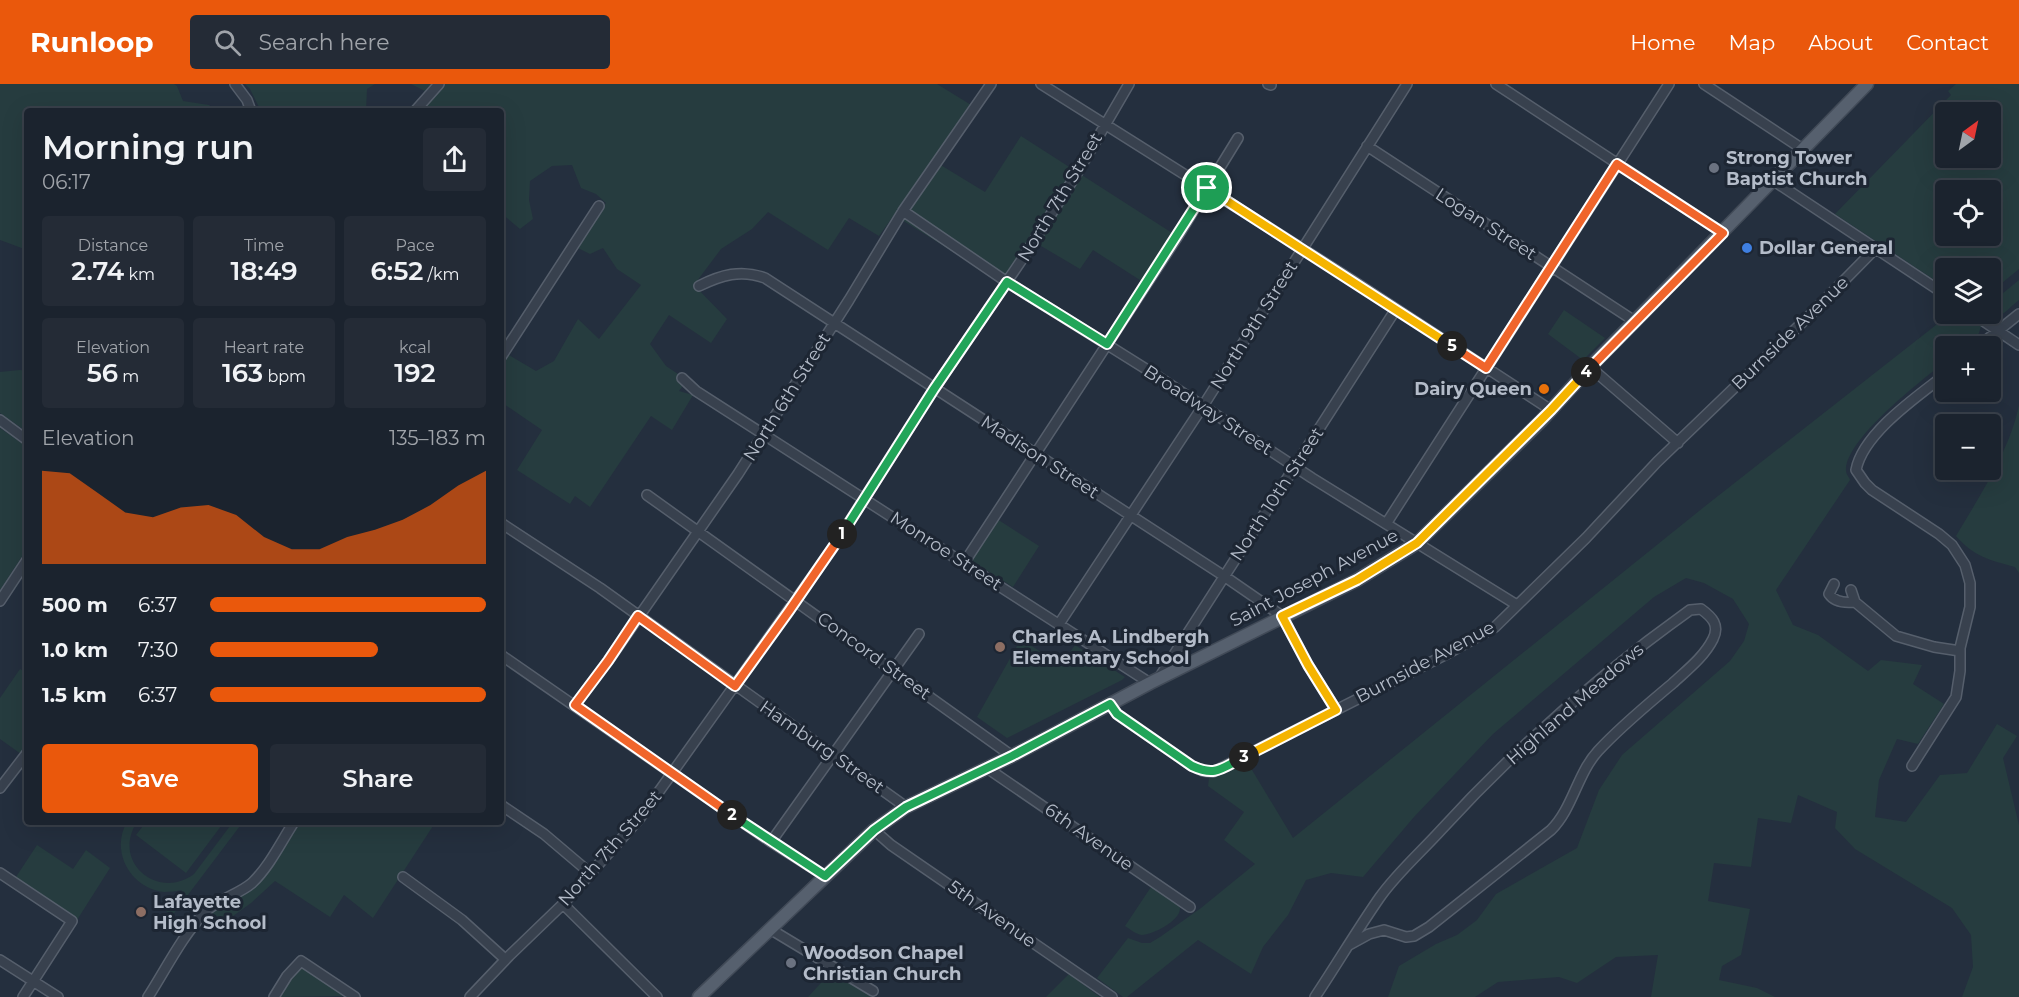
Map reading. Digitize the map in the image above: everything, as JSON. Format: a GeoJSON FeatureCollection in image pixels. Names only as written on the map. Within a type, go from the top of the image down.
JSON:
{"type":"FeatureCollection","features":[{"type":"Feature","properties":{"kind":"main road","name":"Saint Joseph Avenue"},"geometry":{"type":"LineString","coordinates":[[699,997],[874,830],[906,807],[1012,756],[1154,681],[1357,580],[1417,543],[1551,410],[1590,367],[1867,84]]}},
{"type":"Feature","properties":{"kind":"street"},"geometry":{"type":"LineString","coordinates":[[234,84],[247,100],[250,108]]}},
{"type":"Feature","properties":{"kind":"street"},"geometry":{"type":"LineString","coordinates":[[418,108],[439,84]]}},
{"type":"Feature","properties":{"kind":"street","name":"North 6th Street"},"geometry":{"type":"LineString","coordinates":[[575,705],[738,474],[903,211],[991,84]]}},
{"type":"Feature","properties":{"kind":"street"},"geometry":{"type":"LineString","coordinates":[[1041,84],[1301,248],[1551,410]]}},
{"type":"Feature","properties":{"kind":"street","name":"North 7th Street"},"geometry":{"type":"LineString","coordinates":[[470,997],[563,904],[640,818],[796,601],[864,499],[1076,175],[1129,84]]}},
{"type":"Feature","properties":{"kind":"street","name":"North 9th Street"},"geometry":{"type":"LineString","coordinates":[[1059,624],[1203,406],[1407,84]]}},
{"type":"Feature","properties":{"kind":"street"},"geometry":{"type":"LineString","coordinates":[[1496,84],[1723,233]]}},
{"type":"Feature","properties":{"kind":"street"},"geometry":{"type":"LineString","coordinates":[[1386,524],[1669,84]]}},
{"type":"Feature","properties":{"kind":"street"},"geometry":{"type":"LineString","coordinates":[[1704,84],[1804,150]]}},
{"type":"Feature","properties":{"kind":"street"},"geometry":{"type":"LineString","coordinates":[[964,563],[1238,138]]}},
{"type":"Feature","properties":{"kind":"street","name":"Logan Street"},"geometry":{"type":"LineString","coordinates":[[1366,146],[1636,322]]}},
{"type":"Feature","properties":{"kind":"street"},"geometry":{"type":"LineString","coordinates":[[1774,181],[1935,288]]}},
{"type":"Feature","properties":{"kind":"street"},"geometry":{"type":"LineString","coordinates":[[504,352],[599,206]]}},
{"type":"Feature","properties":{"kind":"street","name":"Broadway Street"},"geometry":{"type":"LineString","coordinates":[[903,211],[1007,282],[1107,344],[1294,467],[1517,605]]}},
{"type":"Feature","properties":{"kind":"street","name":"Burnside Avenue"},"geometry":{"type":"LineString","coordinates":[[1110,704],[1117,714],[1192,766],[1213,772],[1495,627],[1586,538],[1677,443],[1876,248]]}},
{"type":"Feature","properties":{"kind":"street","name":"Madison Street"},"geometry":{"type":"LineString","coordinates":[[699,286],[711,280],[735,274],[751,273],[765,278],[1224,576],[1282,616],[1308,665],[1336,710]]}},
{"type":"Feature","properties":{"kind":"street","name":"North 10th Street"},"geometry":{"type":"LineString","coordinates":[[1154,681],[1396,309]]}},
{"type":"Feature","properties":{"kind":"street"},"geometry":{"type":"LineString","coordinates":[[1992,336],[2019,314]]}},
{"type":"Feature","properties":{"kind":"street"},"geometry":{"type":"LineString","coordinates":[[1988,324],[2019,345]]}},
{"type":"Feature","properties":{"kind":"street"},"geometry":{"type":"LineString","coordinates":[[1590,367],[1677,443]]}},
{"type":"Feature","properties":{"kind":"street","name":"Monroe Street"},"geometry":{"type":"LineString","coordinates":[[682,378],[696,391],[864,499],[1059,624],[1154,681]]}},
{"type":"Feature","properties":{"kind":"street"},"geometry":{"type":"LineString","coordinates":[[1912,766],[1956,697],[1960,651],[1970,607],[1968,572],[1958,552],[1939,534],[1872,490],[1856,470],[1865,449],[1888,421],[1935,383]]}},
{"type":"Feature","properties":{"kind":"street"},"geometry":{"type":"LineString","coordinates":[[0,420],[24,438]]}},
{"type":"Feature","properties":{"kind":"street","name":"Concord Street"},"geometry":{"type":"LineString","coordinates":[[647,495],[1012,756]]}},
{"type":"Feature","properties":{"kind":"street","name":"Hamburg Street"},"geometry":{"type":"LineString","coordinates":[[504,525],[600,588],[906,807]]}},
{"type":"Feature","properties":{"kind":"street"},"geometry":{"type":"LineString","coordinates":[[0,602],[24,565]]}},
{"type":"Feature","properties":{"kind":"street"},"geometry":{"type":"LineString","coordinates":[[1834,584],[1829,594],[1831,598],[1843,603],[1855,602]]}},
{"type":"Feature","properties":{"kind":"street"},"geometry":{"type":"LineString","coordinates":[[1851,590],[1855,602],[1896,636],[1934,647],[1960,651]]}},
{"type":"Feature","properties":{"kind":"street","name":"Highland Meadows"},"geometry":{"type":"LineString","coordinates":[[1701,609],[1713,619],[1716,625],[1713,641],[1701,656],[1597,752],[1561,818],[1551,830],[1414,936],[1406,937],[1384,930],[1369,934],[1349,945],[1380,897],[1398,875],[1480,788],[1602,675],[1690,610],[1701,609]]}},
{"type":"Feature","properties":{"kind":"street"},"geometry":{"type":"LineString","coordinates":[[771,842],[919,634]]}},
{"type":"Feature","properties":{"kind":"street"},"geometry":{"type":"LineString","coordinates":[[504,656],[771,842],[825,876]]}},
{"type":"Feature","properties":{"kind":"street"},"geometry":{"type":"LineString","coordinates":[[0,788],[24,757]]}},
{"type":"Feature","properties":{"kind":"street","name":"6th Avenue"},"geometry":{"type":"LineString","coordinates":[[987,768],[1190,907]]}},
{"type":"Feature","properties":{"kind":"street"},"geometry":{"type":"LineString","coordinates":[[504,807],[544,834],[590,873]]}},
{"type":"Feature","properties":{"kind":"street"},"geometry":{"type":"LineString","coordinates":[[148,997],[206,912],[219,901],[251,884],[261,873],[292,825]]}},
{"type":"Feature","properties":{"kind":"street","name":"5th Avenue"},"geometry":{"type":"LineString","coordinates":[[874,830],[891,845],[1112,997]]}},
{"type":"Feature","properties":{"kind":"street"},"geometry":{"type":"LineString","coordinates":[[0,873],[72,921],[22,997]]}},
{"type":"Feature","properties":{"kind":"street"},"geometry":{"type":"LineString","coordinates":[[404,877],[462,920],[506,959]]}},
{"type":"Feature","properties":{"kind":"street"},"geometry":{"type":"LineString","coordinates":[[563,904],[657,997]]}},
{"type":"Feature","properties":{"kind":"street"},"geometry":{"type":"LineString","coordinates":[[770,929],[873,991]]}},
{"type":"Feature","properties":{"kind":"street"},"geometry":{"type":"LineString","coordinates":[[1316,997],[1349,945]]}},
{"type":"Feature","properties":{"kind":"street"},"geometry":{"type":"LineString","coordinates":[[0,960],[58,997]]}},
{"type":"Feature","properties":{"kind":"street"},"geometry":{"type":"LineString","coordinates":[[274,997],[287,976],[301,961],[355,997]]}},
{"type":"Feature","properties":{"kind":"green space"},"geometry":{"type":"Polygon","coordinates":[[[0,84],[174,84],[183,101],[209,105],[212,108],[24,108],[24,249],[0,240],[0,84]]]}},
{"type":"Feature","properties":{"kind":"green space"},"geometry":{"type":"Polygon","coordinates":[[[245,84],[375,84],[367,89],[366,108],[260,108],[245,84]]]}},
{"type":"Feature","properties":{"kind":"green space"},"geometry":{"type":"Polygon","coordinates":[[[411,84],[937,84],[976,108],[939,164],[985,192],[1021,136],[1180,238],[1143,282],[1093,250],[1080,269],[1036,243],[1008,286],[894,215],[879,236],[849,218],[828,250],[768,212],[752,229],[721,249],[694,285],[727,319],[711,343],[669,315],[650,344],[666,366],[687,380],[679,391],[693,395],[672,430],[651,416],[590,507],[575,496],[570,504],[517,470],[542,430],[504,404],[504,358],[507,354],[536,371],[554,361],[578,319],[599,339],[641,285],[617,269],[603,248],[590,254],[576,247],[606,203],[596,194],[581,188],[572,165],[552,166],[530,181],[529,200],[533,219],[520,229],[504,216],[504,108],[419,108],[427,92],[411,84]]]}},
{"type":"Feature","properties":{"kind":"green space"},"geometry":{"type":"Polygon","coordinates":[[[1956,84],[2019,84],[2019,269],[2001,284],[2001,258],[1935,258],[1935,280],[1835,214],[1935,111],[1935,168],[2001,168],[2001,102],[1944,102],[1951,95],[1948,91],[1956,84]]]}},
{"type":"Feature","properties":{"kind":"green space"},"geometry":{"type":"Polygon","coordinates":[[[2019,280],[2019,300],[2001,314],[2001,295],[2019,280]]]}},
{"type":"Feature","properties":{"kind":"green space"},"geometry":{"type":"Polygon","coordinates":[[[1564,310],[1605,338],[1583,360],[1548,334],[1564,310]]]}},
{"type":"Feature","properties":{"kind":"green space"},"geometry":{"type":"Polygon","coordinates":[[[1937,324],[1978,324],[1981,326],[1977,336],[1935,336],[1935,370],[1886,412],[1857,443],[1849,458],[1846,471],[1850,480],[1776,590],[1793,625],[1818,635],[1868,671],[1881,660],[1922,665],[1913,684],[1944,704],[1918,744],[1897,739],[1879,780],[1875,817],[1906,822],[1940,775],[1967,773],[1997,724],[2017,736],[2003,758],[2019,825],[2019,997],[1962,997],[1973,967],[1971,935],[1952,908],[1855,849],[1835,828],[1837,812],[1798,795],[1791,823],[1758,818],[1751,867],[1714,863],[1708,901],[1750,909],[1741,955],[1722,966],[1719,980],[1757,988],[1775,997],[1651,997],[1658,955],[1616,957],[1577,983],[1559,977],[1498,982],[1475,997],[1388,997],[1399,966],[1436,944],[1457,935],[1477,920],[1496,894],[1577,848],[1599,790],[1622,755],[1730,661],[1744,641],[1749,624],[1733,599],[1704,583],[1686,578],[1654,597],[1493,734],[1414,817],[1363,877],[1331,873],[1306,880],[1288,915],[1263,947],[1251,974],[1198,940],[1127,997],[1123,997],[1097,978],[1128,938],[1150,943],[1201,908],[1255,864],[1224,840],[1244,812],[1208,786],[1209,778],[1246,760],[1293,838],[1704,507],[1937,324]]]}},
{"type":"Feature","properties":{"kind":"green space"},"geometry":{"type":"Polygon","coordinates":[[[24,371],[24,430],[0,413],[0,372],[24,371]]]}},
{"type":"Feature","properties":{"kind":"green space"},"geometry":{"type":"Polygon","coordinates":[[[2019,405],[2019,573],[2015,567],[1990,560],[1969,549],[1956,536],[1989,480],[2001,480],[2001,456],[2015,422],[2019,405]]]}},
{"type":"Feature","properties":{"kind":"green space"},"geometry":{"type":"Polygon","coordinates":[[[0,428],[24,445],[24,554],[0,590],[0,428]]]}},
{"type":"Feature","properties":{"kind":"green space"},"geometry":{"type":"Polygon","coordinates":[[[997,519],[1039,546],[1013,587],[972,561],[972,557],[997,519]]]}},
{"type":"Feature","properties":{"kind":"green space"},"geometry":{"type":"Polygon","coordinates":[[[1021,639],[1061,665],[1075,645],[1125,677],[1007,738],[977,717],[1021,639]]]}},
{"type":"Feature","properties":{"kind":"green space"},"geometry":{"type":"Polygon","coordinates":[[[20,669],[24,671],[24,750],[21,754],[0,739],[0,698],[20,669]]]}},
{"type":"Feature","properties":{"kind":"green space"},"geometry":{"type":"Polygon","coordinates":[[[126,825],[136,825],[131,837],[130,851],[134,863],[142,873],[153,880],[166,883],[180,881],[194,874],[231,825],[241,825],[172,916],[166,911],[182,890],[164,892],[152,889],[133,876],[122,856],[122,833],[126,825]]]}},
{"type":"Feature","properties":{"kind":"green space"},"geometry":{"type":"Polygon","coordinates":[[[144,825],[222,825],[186,873],[136,835],[144,825]]]}},
{"type":"Feature","properties":{"kind":"green space"},"geometry":{"type":"Polygon","coordinates":[[[299,825],[433,826],[373,918],[344,895],[330,917],[275,881],[225,922],[212,913],[253,888],[273,865],[299,825]]]}},
{"type":"Feature","properties":{"kind":"green space"},"geometry":{"type":"Polygon","coordinates":[[[37,845],[73,869],[86,850],[110,868],[77,920],[14,880],[37,845]]]}},
{"type":"Feature","properties":{"kind":"green space"},"geometry":{"type":"Polygon","coordinates":[[[1153,884],[1168,893],[1179,905],[1180,910],[1167,925],[1147,934],[1135,933],[1125,926],[1153,884]]]}},
{"type":"Feature","properties":{"kind":"green space"},"geometry":{"type":"Polygon","coordinates":[[[301,968],[305,968],[347,996],[279,997],[287,982],[301,968]]]}},
{"type":"Feature","properties":{"kind":"green space"},"geometry":{"type":"Polygon","coordinates":[[[832,971],[867,993],[873,997],[808,997],[832,971]]]}},
{"type":"Feature","properties":{"kind":"green space"},"geometry":{"type":"Polygon","coordinates":[[[1069,974],[1100,997],[1046,997],[1069,974]]]}},
{"type":"Feature","properties":{"kind":"place","name":"Strong Tower Baptist Church"},"geometry":{"type":"Point","coordinates":[1714,168]}},
{"type":"Feature","properties":{"kind":"place","name":"Dollar General"},"geometry":{"type":"Point","coordinates":[1747,248]}},
{"type":"Feature","properties":{"kind":"place","name":"Dairy Queen"},"geometry":{"type":"Point","coordinates":[1544,389]}},
{"type":"Feature","properties":{"kind":"place","name":"Charles A. Lindbergh Elementary School"},"geometry":{"type":"Point","coordinates":[1000,647]}},
{"type":"Feature","properties":{"kind":"place","name":"Lafayette High School"},"geometry":{"type":"Point","coordinates":[141,912]}},
{"type":"Feature","properties":{"kind":"place","name":"Woodson Chapel Christian Church"},"geometry":{"type":"Point","coordinates":[791,963]}},
{"type":"Feature","properties":{"kind":"route"},"geometry":{"type":"LineString","coordinates":[[1617,164],[1723,233],[1590,367],[1551,410],[1417,543],[1357,580],[1282,616],[1308,665],[1336,710],[1213,772],[1192,766],[1117,714],[1110,704],[1012,756],[906,807],[888,818],[825,876],[771,842],[575,705],[638,616],[735,686],[832,549],[934,389],[1007,282],[1107,344],[1207,188],[1486,368],[1617,164]]}}]}
